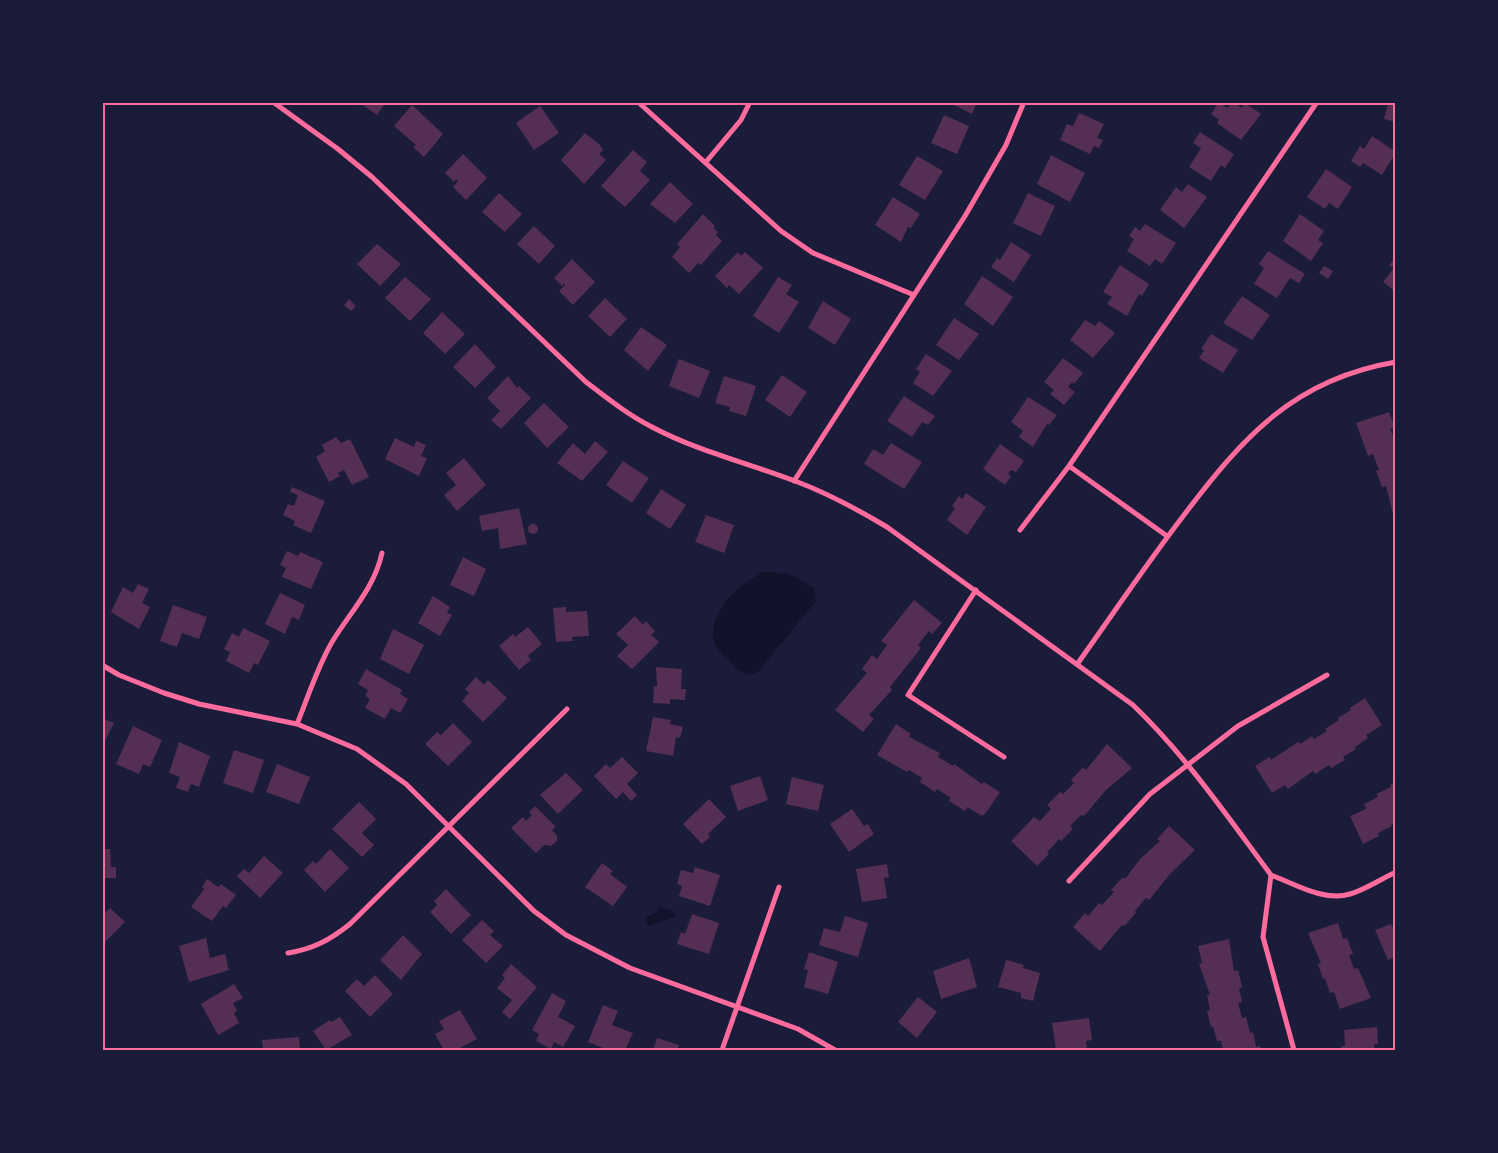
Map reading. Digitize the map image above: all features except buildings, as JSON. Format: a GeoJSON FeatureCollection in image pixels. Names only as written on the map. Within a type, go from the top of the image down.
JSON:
{"type":"FeatureCollection","features":[{"type":"Feature","properties":{"kind":"street"},"geometry":{"type":"LineString","coordinates":[[273,102],[338,149],[372,177],[586,382],[614,403],[652,427],[692,445],[794,480],[844,501],[878,522],[976,590],[1133,705],[1190,764],[1271,875],[1315,892],[1336,896],[1350,894],[1396,872]]}},
{"type":"Feature","properties":{"kind":"street"},"geometry":{"type":"LineString","coordinates":[[638,102],[782,231],[813,253],[914,295]]}},
{"type":"Feature","properties":{"kind":"street"},"geometry":{"type":"LineString","coordinates":[[706,162],[741,120],[750,102]]}},
{"type":"Feature","properties":{"kind":"street"},"geometry":{"type":"LineString","coordinates":[[794,480],[985,183],[1006,145],[1024,102]]}},
{"type":"Feature","properties":{"kind":"street"},"geometry":{"type":"LineString","coordinates":[[1020,530],[1069,466],[1317,102]]}},
{"type":"Feature","properties":{"kind":"street"},"geometry":{"type":"LineString","coordinates":[[1078,663],[1167,536],[1242,442],[1293,401],[1322,385],[1358,370],[1396,362]]}},
{"type":"Feature","properties":{"kind":"street"},"geometry":{"type":"LineString","coordinates":[[1069,466],[1167,536]]}},
{"type":"Feature","properties":{"kind":"street"},"geometry":{"type":"LineString","coordinates":[[297,724],[324,657],[369,588],[378,570],[382,553]]}},
{"type":"Feature","properties":{"kind":"street"},"geometry":{"type":"LineString","coordinates":[[976,590],[908,695],[1004,757]]}},
{"type":"Feature","properties":{"kind":"street"},"geometry":{"type":"LineString","coordinates":[[102,665],[119,675],[199,704],[297,724],[357,749],[406,784],[534,911],[566,935],[630,968],[798,1028],[834,1050]]}},
{"type":"Feature","properties":{"kind":"street"},"geometry":{"type":"LineString","coordinates":[[1069,881],[1150,794],[1238,726],[1327,675]]}},
{"type":"Feature","properties":{"kind":"street"},"geometry":{"type":"LineString","coordinates":[[288,953],[309,950],[332,938],[449,827],[567,709]]}},
{"type":"Feature","properties":{"kind":"street"},"geometry":{"type":"LineString","coordinates":[[1271,875],[1263,937],[1294,1050]]}},
{"type":"Feature","properties":{"kind":"street"},"geometry":{"type":"LineString","coordinates":[[722,1050],[779,887]]}},
{"type":"Feature","properties":{"kind":"shaded area"},"geometry":{"type":"Polygon","coordinates":[[[764,572],[791,575],[800,580],[814,588],[816,601],[757,673],[747,674],[737,668],[720,652],[714,642],[713,631],[715,620],[727,600],[745,583],[764,572]]]}},
{"type":"Feature","properties":{"kind":"shaded area"},"geometry":{"type":"Polygon","coordinates":[[[660,907],[673,911],[676,916],[649,926],[645,921],[646,917],[656,913],[660,907]]]}}]}
